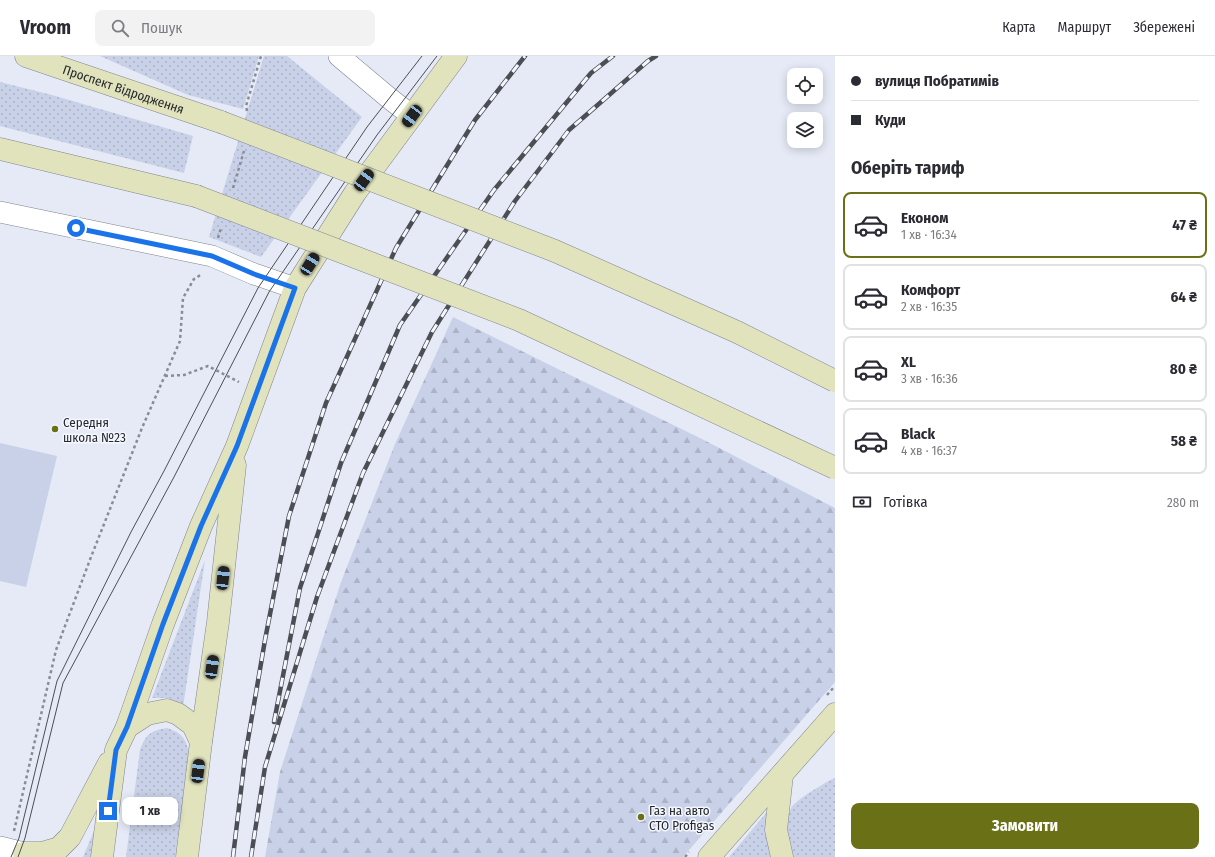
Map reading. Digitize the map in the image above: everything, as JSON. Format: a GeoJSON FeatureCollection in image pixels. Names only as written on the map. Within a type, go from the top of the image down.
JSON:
{"type":"FeatureCollection","features":[{"type":"Feature","properties":{"kind":"main road","name":"Проспект Відродження"},"geometry":{"type":"LineString","coordinates":[[26,56],[222,122],[555,251],[737,332],[835,381]]}},
{"type":"Feature","properties":{"kind":"main road"},"geometry":{"type":"LineString","coordinates":[[15,851],[42,853],[59,848],[70,837],[127,727],[163,624],[201,526],[237,446],[295,288],[355,193],[456,56]]}},
{"type":"Feature","properties":{"kind":"main road"},"geometry":{"type":"LineString","coordinates":[[0,148],[196,196],[519,320],[835,468]]}},
{"type":"Feature","properties":{"kind":"main road"},"geometry":{"type":"LineString","coordinates":[[187,857],[218,622],[237,446]]}},
{"type":"Feature","properties":{"kind":"main road"},"geometry":{"type":"LineString","coordinates":[[127,727],[147,714],[166,710],[178,714],[193,725],[201,742]]}},
{"type":"Feature","properties":{"kind":"main road"},"geometry":{"type":"LineString","coordinates":[[709,857],[835,714]]}},
{"type":"Feature","properties":{"kind":"main road"},"geometry":{"type":"LineString","coordinates":[[102,857],[116,750]]}},
{"type":"Feature","properties":{"kind":"main road"},"geometry":{"type":"LineString","coordinates":[[782,775],[776,830],[782,857]]}},
{"type":"Feature","properties":{"kind":"street"},"geometry":{"type":"LineString","coordinates":[[339,56],[412,116]]}},
{"type":"Feature","properties":{"kind":"street"},"geometry":{"type":"LineString","coordinates":[[0,212],[212,256],[254,274],[295,288]]}},
{"type":"Feature","properties":{"kind":"path"},"geometry":{"type":"LineString","coordinates":[[248,114],[246,106],[261,56]]}},
{"type":"Feature","properties":{"kind":"path"},"geometry":{"type":"LineString","coordinates":[[233,188],[244,151]]}},
{"type":"Feature","properties":{"kind":"path"},"geometry":{"type":"LineString","coordinates":[[15,851],[56,650],[91,557],[180,341],[183,298],[194,279],[207,272],[221,226]]}},
{"type":"Feature","properties":{"kind":"green space"},"geometry":{"type":"Polygon","coordinates":[[[100,56],[259,56],[243,109],[188,95],[100,56]]]}},
{"type":"Feature","properties":{"kind":"green space"},"geometry":{"type":"Polygon","coordinates":[[[264,56],[287,56],[362,117],[261,257],[209,237],[264,56]]]}},
{"type":"Feature","properties":{"kind":"green space"},"geometry":{"type":"Polygon","coordinates":[[[0,82],[52,95],[193,136],[184,173],[0,126],[0,82]]]}},
{"type":"Feature","properties":{"kind":"green space"},"geometry":{"type":"Polygon","coordinates":[[[453,317],[700,438],[835,508],[835,682],[683,857],[265,857],[280,772],[341,582],[395,444],[453,317]]]}},
{"type":"Feature","properties":{"kind":"green space"},"geometry":{"type":"Polygon","coordinates":[[[0,443],[57,456],[26,587],[0,581],[0,443]]]}},
{"type":"Feature","properties":{"kind":"green space"},"geometry":{"type":"Polygon","coordinates":[[[205,560],[183,707],[169,698],[152,698],[205,560]]]}},
{"type":"Feature","properties":{"kind":"green space"},"geometry":{"type":"Polygon","coordinates":[[[167,728],[183,737],[187,745],[189,755],[175,857],[126,857],[140,750],[149,734],[157,730],[167,728]]]}},
{"type":"Feature","properties":{"kind":"green space"},"geometry":{"type":"Polygon","coordinates":[[[835,778],[835,857],[792,857],[787,832],[791,808],[804,796],[835,778]]]}},
{"type":"Feature","properties":{"kind":"green space"},"geometry":{"type":"Polygon","coordinates":[[[766,813],[771,857],[729,857],[766,813]]]}},
{"type":"Feature","properties":{"kind":"green space"},"geometry":{"type":"Polygon","coordinates":[[[99,819],[94,857],[83,857],[99,819]]]}},
{"type":"Feature","properties":{"kind":"tram line"},"geometry":{"type":"LineString","coordinates":[[11,857],[19,838],[57,681],[131,532],[258,288],[367,127],[422,56]]}},
{"type":"Feature","properties":{"kind":"tram line"},"geometry":{"type":"LineString","coordinates":[[18,857],[25,838],[63,683],[174,477],[269,292],[377,135],[437,56]]}},
{"type":"Feature","properties":{"kind":"railway"},"geometry":{"type":"LineString","coordinates":[[233,857],[245,757],[265,640],[289,516],[326,403],[396,248],[475,120],[525,56]]}},
{"type":"Feature","properties":{"kind":"railway"},"geometry":{"type":"LineString","coordinates":[[274,722],[300,588],[341,463],[400,325],[494,190],[591,73],[613,56]]}},
{"type":"Feature","properties":{"kind":"railway"},"geometry":{"type":"LineString","coordinates":[[251,857],[265,767],[317,597],[363,473],[432,332],[515,201],[569,130],[648,61],[656,56]]}},
{"type":"Feature","properties":{"kind":"place","name":"Середня школа №23"},"geometry":{"type":"Point","coordinates":[55,429]}},
{"type":"Feature","properties":{"kind":"place","name":"Газ на авто СТО Profigas"},"geometry":{"type":"Point","coordinates":[641,817]}},
{"type":"Feature","properties":{"kind":"route"},"geometry":{"type":"LineString","coordinates":[[76,228],[212,256],[254,274],[295,288],[237,446],[201,526],[163,624],[127,727],[116,750],[108,811]]}}]}
